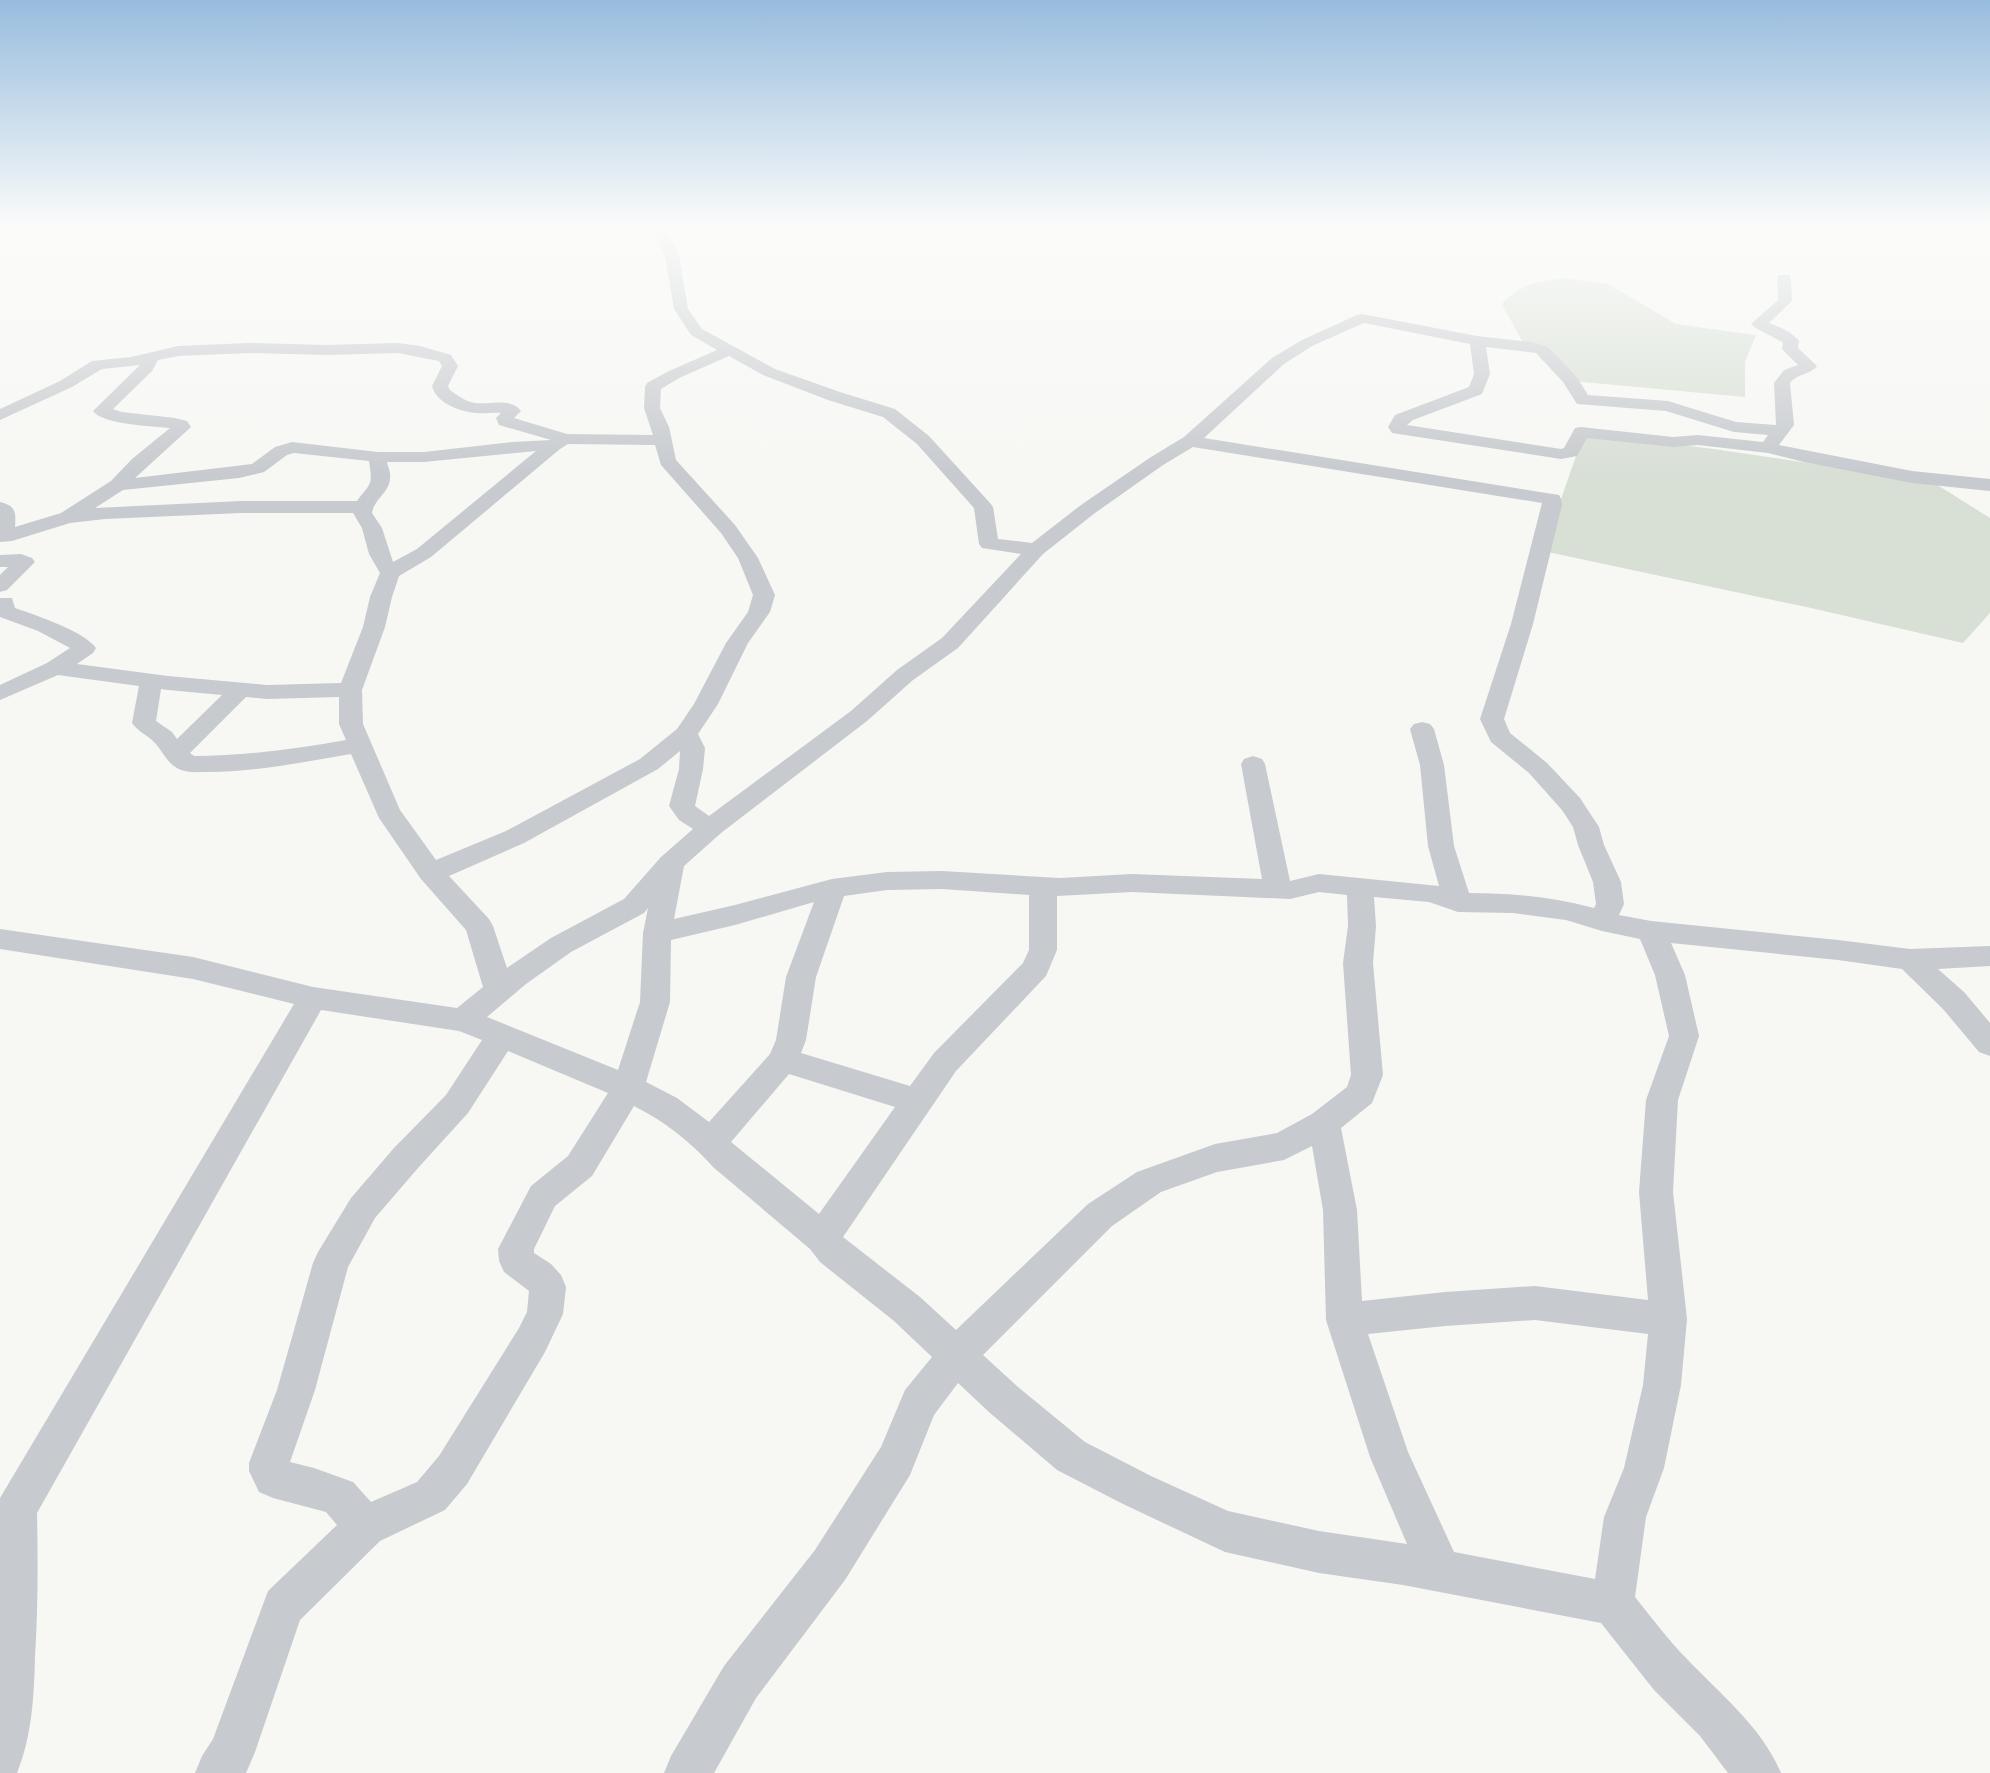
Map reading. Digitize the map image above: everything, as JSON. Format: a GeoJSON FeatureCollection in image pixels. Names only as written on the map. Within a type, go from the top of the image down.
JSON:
{"type":"FeatureCollection","features":[{"type":"Feature","properties":{"kind":"street"},"geometry":{"type":"LineString","coordinates":[[681,310],[696,332],[769,372],[834,396],[889,413],[923,440],[983,507],[989,544],[1036,550]]}},
{"type":"Feature","properties":{"kind":"street"},"geometry":{"type":"LineString","coordinates":[[1768,448],[1785,425],[1782,383],[1790,373],[1809,366],[1790,349],[1791,341],[1775,330],[1759,324],[1775,310]]}},
{"type":"Feature","properties":{"kind":"street"},"geometry":{"type":"LineString","coordinates":[[463,1020],[499,990],[561,945],[634,906],[671,863],[712,827],[859,716],[906,675],[950,643],[983,605],[1004,586],[1036,550],[1088,509],[1157,461],[1190,441],[1278,361],[1307,343],[1362,318],[1477,341],[1542,350],[1570,379],[1583,400],[1580,432],[1571,452],[1561,454],[1398,429],[1397,427],[1401,419],[1407,416],[1476,390],[1482,374],[1477,341]]}},
{"type":"Feature","properties":{"kind":"street"},"geometry":{"type":"LineString","coordinates":[[0,415],[66,384],[98,364],[131,362],[192,349],[291,348],[326,350],[398,348],[420,351],[445,358],[450,366],[440,386],[442,393],[474,408],[500,407],[508,409],[512,411],[505,418],[505,421],[544,431],[560,442]]}},
{"type":"Feature","properties":{"kind":"street"},"geometry":{"type":"LineString","coordinates":[[432,873],[515,836],[649,764],[686,734],[706,704],[737,643],[759,612],[764,595],[748,558],[728,529],[667,461],[660,426],[652,408],[653,387],[673,375],[728,351]]}},
{"type":"Feature","properties":{"kind":"street"},"geometry":{"type":"LineString","coordinates":[[68,517],[118,485],[138,463],[182,427],[175,423],[119,417],[102,411],[146,368],[151,358]]}},
{"type":"Feature","properties":{"kind":"street"},"geometry":{"type":"LineString","coordinates":[[1583,400],[1668,406],[1734,427],[1781,431]]}},
{"type":"Feature","properties":{"kind":"street"},"geometry":{"type":"LineString","coordinates":[[1580,432],[1672,442],[1698,440],[1768,448],[1804,458],[1912,477],[1990,485]]}},
{"type":"Feature","properties":{"kind":"street"},"geometry":{"type":"LineString","coordinates":[[118,485],[258,468],[281,451],[292,447],[378,457],[424,457],[560,442],[662,440]]}},
{"type":"Feature","properties":{"kind":"street"},"geometry":{"type":"LineString","coordinates":[[1190,441],[1552,499],[1522,624],[1492,720],[1500,737],[1538,768],[1571,804],[1586,827],[1590,845],[1607,882],[1610,904],[1602,920]]}},
{"type":"Feature","properties":{"kind":"street"},"geometry":{"type":"LineString","coordinates":[[499,990],[479,926],[432,873],[388,812],[351,724],[350,690],[374,627],[381,597],[390,573],[424,552],[560,442]]}},
{"type":"Feature","properties":{"kind":"street"},"geometry":{"type":"LineString","coordinates":[[378,457],[377,463],[381,478],[378,487],[363,507],[362,514],[365,521],[372,526],[375,543],[384,565],[390,573]]}},
{"type":"Feature","properties":{"kind":"street"},"geometry":{"type":"LineString","coordinates":[[220,474],[223,491],[241,507]]}},
{"type":"Feature","properties":{"kind":"street"},"geometry":{"type":"LineString","coordinates":[[0,508],[6,511],[5,537],[68,517],[152,510],[241,507],[363,507]]}},
{"type":"Feature","properties":{"kind":"street"},"geometry":{"type":"LineString","coordinates":[[0,561],[21,560],[25,562],[2,594],[4,611],[70,637],[86,648],[56,668],[35,679],[0,693]]}},
{"type":"Feature","properties":{"kind":"street"},"geometry":{"type":"LineString","coordinates":[[56,668],[152,681],[267,692],[350,690]]}},
{"type":"Feature","properties":{"kind":"street"},"geometry":{"type":"LineString","coordinates":[[152,681],[144,723],[163,737],[175,754],[188,764],[228,764],[284,758],[360,745]]}},
{"type":"Feature","properties":{"kind":"street"},"geometry":{"type":"LineString","coordinates":[[175,754],[241,690]]}},
{"type":"Feature","properties":{"kind":"street"},"geometry":{"type":"LineString","coordinates":[[1422,729],[1432,765],[1441,846],[1458,902]]}},
{"type":"Feature","properties":{"kind":"street"},"geometry":{"type":"LineString","coordinates":[[686,734],[693,748],[691,769],[682,806],[688,816],[696,822],[712,827]]}},
{"type":"Feature","properties":{"kind":"street"},"geometry":{"type":"LineString","coordinates":[[1253,764],[1278,889]]}},
{"type":"Feature","properties":{"kind":"street"},"geometry":{"type":"LineString","coordinates":[[219,1773],[232,1752],[283,1606],[365,1526],[430,1496],[453,1470],[546,1314],[548,1287],[538,1275],[517,1262],[516,1249],[543,1196],[580,1166],[628,1088],[655,1002],[657,933],[671,863]]}},
{"type":"Feature","properties":{"kind":"street"},"geometry":{"type":"LineString","coordinates":[[657,933],[735,915],[832,888],[887,881],[942,880],[1043,886],[1132,883],[1290,890],[1319,884],[1432,893],[1458,902],[1513,904],[1566,910],[1651,930],[1838,950],[1910,960],[1990,956]]}},
{"type":"Feature","properties":{"kind":"street"},"geometry":{"type":"LineString","coordinates":[[822,1238],[944,1062],[1036,968],[1043,950],[1043,886]]}},
{"type":"Feature","properties":{"kind":"street"},"geometry":{"type":"LineString","coordinates":[[710,1142],[783,1060],[791,1040],[801,977],[825,913],[832,888]]}},
{"type":"Feature","properties":{"kind":"street"},"geometry":{"type":"LineString","coordinates":[[688,1773],[740,1682],[830,1565],[896,1461],[918,1403],[956,1356],[1100,1215],[1149,1182],[1215,1158],[1284,1146],[1324,1124],[1361,1094],[1367,1075],[1358,963],[1362,926],[1360,888]]}},
{"type":"Feature","properties":{"kind":"street"},"geometry":{"type":"LineString","coordinates":[[1613,1604],[1625,1516],[1644,1468],[1662,1385],[1668,1319],[1656,1192],[1662,1100],[1684,1036],[1670,975],[1651,930]]}},
{"type":"Feature","properties":{"kind":"street"},"geometry":{"type":"LineString","coordinates":[[0,939],[193,968],[314,998],[463,1020],[628,1088],[666,1107],[710,1142],[822,1238],[833,1251],[907,1309],[1004,1400],[1071,1456],[1137,1490],[1225,1531],[1319,1552],[1441,1572],[1613,1604],[1670,1674],[1716,1720],[1758,1773]]}},
{"type":"Feature","properties":{"kind":"street"},"geometry":{"type":"LineString","coordinates":[[1910,960],[1954,1001],[1990,1044]]}},
{"type":"Feature","properties":{"kind":"street"},"geometry":{"type":"LineString","coordinates":[[0,1758],[10,1712],[17,1593],[16,1509],[314,998]]}},
{"type":"Feature","properties":{"kind":"street"},"geometry":{"type":"LineString","coordinates":[[365,1526],[339,1496],[273,1478],[269,1471],[269,1463],[296,1390],[331,1263],[363,1208],[406,1158],[457,1104],[501,1036]]}},
{"type":"Feature","properties":{"kind":"street"},"geometry":{"type":"LineString","coordinates":[[783,1060],[918,1101]]}},
{"type":"Feature","properties":{"kind":"street"},"geometry":{"type":"LineString","coordinates":[[1324,1124],[1340,1210],[1345,1320],[1390,1457],[1441,1572]]}},
{"type":"Feature","properties":{"kind":"street"},"geometry":{"type":"LineString","coordinates":[[1345,1320],[1445,1309],[1535,1303],[1668,1319]]}},
{"type":"Feature","properties":{"kind":"shaded area"},"geometry":{"type":"Polygon","coordinates":[[[1505,310],[1652,310],[1676,324],[1756,335],[1745,362],[1745,397],[1572,381],[1522,341],[1505,310]]]}},
{"type":"Feature","properties":{"kind":"shaded area"},"geometry":{"type":"Polygon","coordinates":[[[1584,433],[1714,449],[1931,481],[1990,518],[1990,613],[1963,643],[1811,608],[1543,551],[1584,433]]]}}]}
